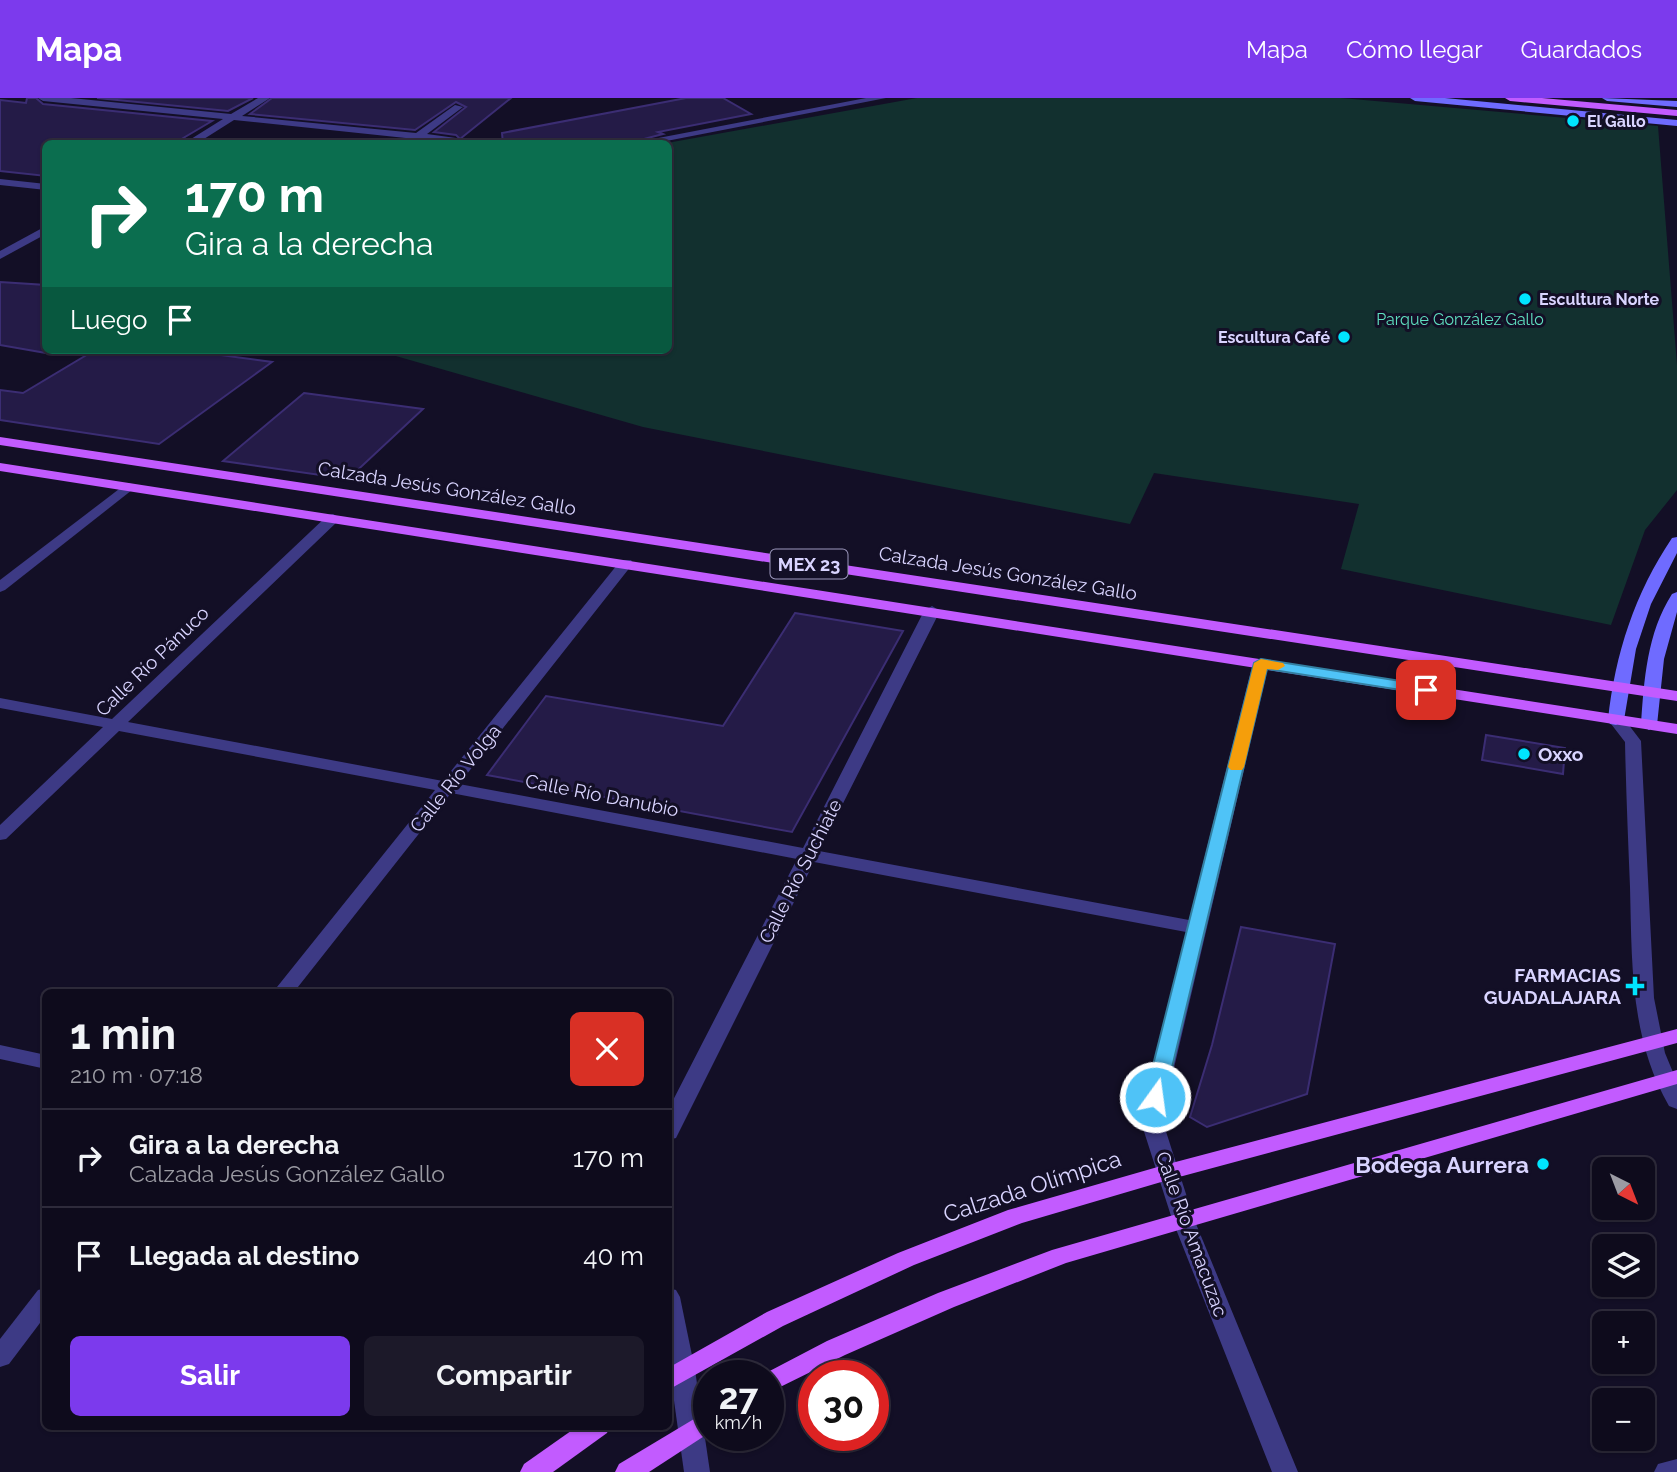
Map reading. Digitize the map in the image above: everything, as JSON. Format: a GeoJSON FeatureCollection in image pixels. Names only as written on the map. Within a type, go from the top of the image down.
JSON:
{"type":"FeatureCollection","features":[{"type":"Feature","properties":{"kind":"main road"},"geometry":{"type":"LineString","coordinates":[[1415,98],[1677,123]]}},
{"type":"Feature","properties":{"kind":"main road"},"geometry":{"type":"LineString","coordinates":[[1510,98],[1677,113]]}},
{"type":"Feature","properties":{"kind":"main road"},"geometry":{"type":"LineString","coordinates":[[1608,98],[1677,104]]}},
{"type":"Feature","properties":{"kind":"main road","name":"Calzada Jesús González Gallo"},"geometry":{"type":"LineString","coordinates":[[0,441],[1677,696]]}},
{"type":"Feature","properties":{"kind":"main road"},"geometry":{"type":"LineString","coordinates":[[44,447],[122,486]]}},
{"type":"Feature","properties":{"kind":"main road","name":"MEX 23"},"geometry":{"type":"LineString","coordinates":[[0,467],[1677,729]]}},
{"type":"Feature","properties":{"kind":"main road"},"geometry":{"type":"LineString","coordinates":[[1616,720],[1619,687],[1643,600],[1677,541]]}},
{"type":"Feature","properties":{"kind":"main road"},"geometry":{"type":"LineString","coordinates":[[1649,725],[1651,692],[1665,622],[1677,597]]}},
{"type":"Feature","properties":{"kind":"main road","name":"Calzada Olímpica"},"geometry":{"type":"LineString","coordinates":[[676,1375],[775,1319],[906,1259],[1016,1216],[1168,1172],[1677,1036]]}},
{"type":"Feature","properties":{"kind":"main road"},"geometry":{"type":"LineString","coordinates":[[784,1375],[836,1348],[946,1300],[1060,1256],[1670,1079]]}},
{"type":"Feature","properties":{"kind":"main road"},"geometry":{"type":"LineString","coordinates":[[533,1472],[592,1430]]}},
{"type":"Feature","properties":{"kind":"main road"},"geometry":{"type":"LineString","coordinates":[[628,1472],[693,1430]]}},
{"type":"Feature","properties":{"kind":"street"},"geometry":{"type":"LineString","coordinates":[[43,98],[444,140]]}},
{"type":"Feature","properties":{"kind":"street"},"geometry":{"type":"LineString","coordinates":[[195,140],[265,98]]}},
{"type":"Feature","properties":{"kind":"street"},"geometry":{"type":"LineString","coordinates":[[654,140],[881,98]]}},
{"type":"Feature","properties":{"kind":"street"},"geometry":{"type":"LineString","coordinates":[[417,137],[458,107]]}},
{"type":"Feature","properties":{"kind":"street"},"geometry":{"type":"LineString","coordinates":[[0,182],[42,187]]}},
{"type":"Feature","properties":{"kind":"street"},"geometry":{"type":"LineString","coordinates":[[0,256],[42,231]]}},
{"type":"Feature","properties":{"kind":"street"},"geometry":{"type":"LineString","coordinates":[[0,587],[122,486]]}},
{"type":"Feature","properties":{"kind":"street","name":"Calle Río Pánuco"},"geometry":{"type":"LineString","coordinates":[[0,835],[333,518]]}},
{"type":"Feature","properties":{"kind":"street","name":"Calle Río Volga"},"geometry":{"type":"LineString","coordinates":[[285,989],[626,564]]}},
{"type":"Feature","properties":{"kind":"street","name":"Calle Río Suchiate"},"geometry":{"type":"LineString","coordinates":[[672,1124],[932,611]]}},
{"type":"Feature","properties":{"kind":"street","name":"Calle Río Amacuzac"},"geometry":{"type":"LineString","coordinates":[[1261,663],[1152,1119],[1183,1219],[1285,1472]]}},
{"type":"Feature","properties":{"kind":"street","name":"Calle Río Danubio"},"geometry":{"type":"LineString","coordinates":[[0,703],[1197,928]]}},
{"type":"Feature","properties":{"kind":"street"},"geometry":{"type":"LineString","coordinates":[[1616,720],[1633,741],[1642,973],[1653,1043],[1677,1101]]}},
{"type":"Feature","properties":{"kind":"street"},"geometry":{"type":"LineString","coordinates":[[1633,741],[1649,725]]}},
{"type":"Feature","properties":{"kind":"street"},"geometry":{"type":"LineString","coordinates":[[0,1052],[42,1061]]}},
{"type":"Feature","properties":{"kind":"street"},"geometry":{"type":"LineString","coordinates":[[0,1357],[42,1302]]}},
{"type":"Feature","properties":{"kind":"street"},"geometry":{"type":"LineString","coordinates":[[672,1336],[676,1375],[693,1410]]}},
{"type":"Feature","properties":{"kind":"street"},"geometry":{"type":"LineString","coordinates":[[697,1472],[698,1451]]}},
{"type":"Feature","properties":{"kind":"street"},"geometry":{"type":"LineString","coordinates":[[1667,1472],[1677,1470]]}},
{"type":"Feature","properties":{"kind":"green space","name":"Parque González Gallo"},"geometry":{"type":"Polygon","coordinates":[[[917,98],[1341,98],[1658,126],[1677,365],[1677,490],[1645,530],[1611,625],[1341,569],[1359,504],[1154,473],[1130,524],[643,427],[389,354],[672,354],[672,142],[917,98]]]}},
{"type":"Feature","properties":{"kind":"building"},"geometry":{"type":"Polygon","coordinates":[[[27,98],[36,98],[43,104],[212,121],[180,140],[42,140],[42,176],[0,171],[0,100],[26,103],[27,98]]]}},
{"type":"Feature","properties":{"kind":"building"},"geometry":{"type":"Polygon","coordinates":[[[97,98],[253,98],[228,111],[97,98]]]}},
{"type":"Feature","properties":{"kind":"building"},"geometry":{"type":"Polygon","coordinates":[[[272,98],[511,98],[460,139],[456,135],[434,132],[466,107],[456,102],[415,130],[250,114],[272,98]]]}},
{"type":"Feature","properties":{"kind":"building"},"geometry":{"type":"Polygon","coordinates":[[[686,98],[723,98],[751,114],[658,132],[663,134],[640,140],[503,140],[502,133],[686,98]]]}},
{"type":"Feature","properties":{"kind":"building"},"geometry":{"type":"Polygon","coordinates":[[[0,282],[42,285],[42,352],[0,345],[0,282]]]}},
{"type":"Feature","properties":{"kind":"building"},"geometry":{"type":"Polygon","coordinates":[[[88,354],[213,354],[272,362],[159,444],[0,420],[0,390],[23,393],[88,354]]]}},
{"type":"Feature","properties":{"kind":"building"},"geometry":{"type":"Polygon","coordinates":[[[304,393],[423,409],[348,479],[223,461],[304,393]]]}},
{"type":"Feature","properties":{"kind":"building"},"geometry":{"type":"Polygon","coordinates":[[[795,613],[903,631],[792,832],[487,775],[546,696],[723,726],[795,613]]]}},
{"type":"Feature","properties":{"kind":"building","name":"Oxxo"},"geometry":{"type":"Polygon","coordinates":[[[1486,735],[1565,748],[1563,774],[1482,760],[1486,735]]]}},
{"type":"Feature","properties":{"kind":"building"},"geometry":{"type":"Polygon","coordinates":[[[1241,927],[1335,944],[1307,1094],[1207,1127],[1190,1117],[1212,1045],[1241,927]]]}},
{"type":"Feature","properties":{"kind":"slow traffic"},"geometry":{"type":"LineString","coordinates":[[1236,767],[1261,663],[1278,666]]}},
{"type":"Feature","properties":{"kind":"place","name":"El Gallo"},"geometry":{"type":"Point","coordinates":[1573,121]}},
{"type":"Feature","properties":{"kind":"place","name":"Escultura Norte"},"geometry":{"type":"Point","coordinates":[1525,299]}},
{"type":"Feature","properties":{"kind":"place","name":"Escultura Café"},"geometry":{"type":"Point","coordinates":[1344,337]}},
{"type":"Feature","properties":{"kind":"place","name":"Oxxo"},"geometry":{"type":"Point","coordinates":[1524,754]}},
{"type":"Feature","properties":{"kind":"place","name":"FARMACIAS GUADALAJARA"},"geometry":{"type":"Point","coordinates":[1635,986]}},
{"type":"Feature","properties":{"kind":"place","name":"Bodega Aurrera"},"geometry":{"type":"Point","coordinates":[1543,1164]}},
{"type":"Feature","properties":{"kind":"route"},"geometry":{"type":"LineString","coordinates":[[1155,1097],[1261,663],[1426,690]]}}]}
